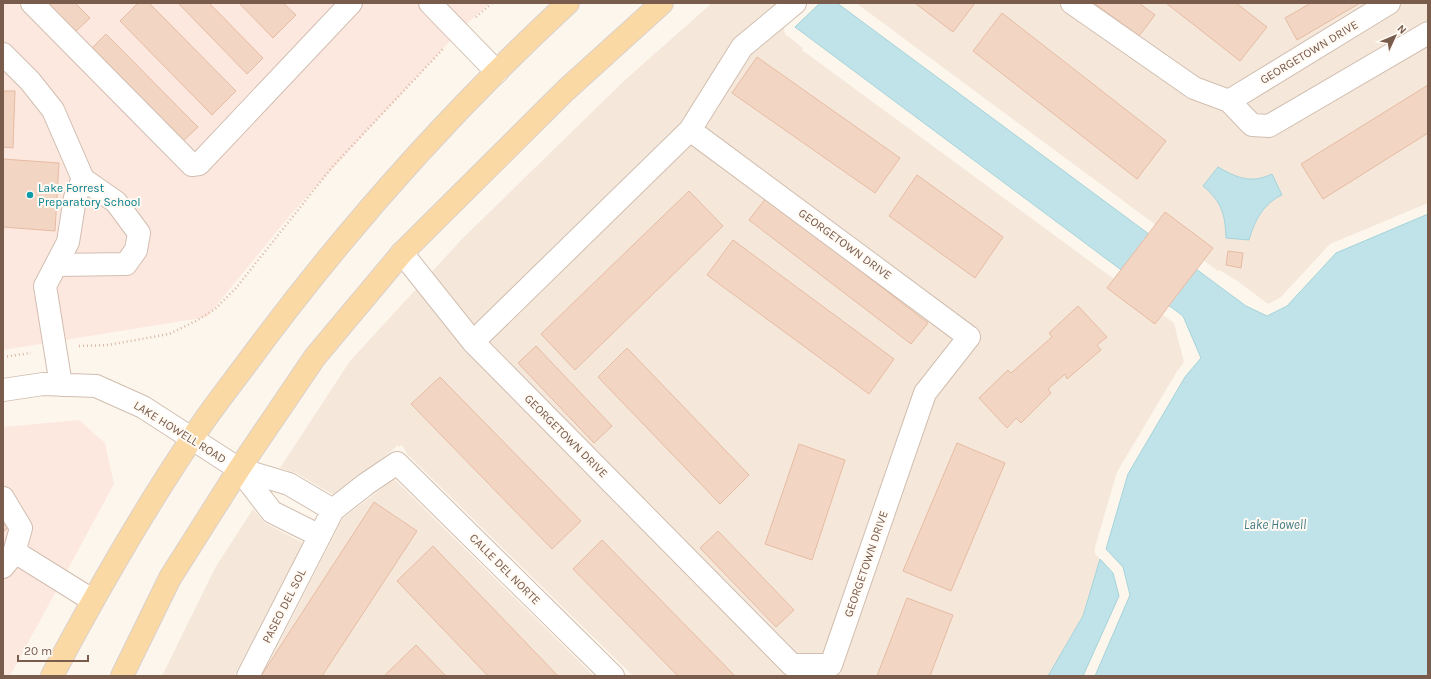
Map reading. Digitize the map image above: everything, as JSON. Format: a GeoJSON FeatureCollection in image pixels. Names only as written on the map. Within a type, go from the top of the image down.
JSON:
{"type":"FeatureCollection","features":[{"type":"Feature","properties":{"kind":"main road"},"geometry":{"type":"LineString","coordinates":[[52,676],[92,600],[191,439],[280,318],[387,186],[524,44],[568,3]]}},
{"type":"Feature","properties":{"kind":"main road"},"geometry":{"type":"LineString","coordinates":[[122,676],[170,578],[239,469],[315,357],[402,253],[566,90],[662,3]]}},
{"type":"Feature","properties":{"kind":"street"},"geometry":{"type":"LineString","coordinates":[[32,3],[192,165],[199,164],[351,3]]}},
{"type":"Feature","properties":{"kind":"street"},"geometry":{"type":"LineString","coordinates":[[430,3],[497,72]]}},
{"type":"Feature","properties":{"kind":"street"},"geometry":{"type":"LineString","coordinates":[[473,342],[690,130],[742,47],[795,3]]}},
{"type":"Feature","properties":{"kind":"street"},"geometry":{"type":"LineString","coordinates":[[1072,3],[1194,88],[1229,101],[1252,125],[1269,126],[1428,34]]}},
{"type":"Feature","properties":{"kind":"street","name":"GEORGETOWN DRIVE"},"geometry":{"type":"LineString","coordinates":[[1229,101],[1389,3]]}},
{"type":"Feature","properties":{"kind":"street"},"geometry":{"type":"LineString","coordinates":[[3,54],[30,81],[53,110],[83,179],[116,202],[139,233],[136,250],[126,264],[57,265]]}},
{"type":"Feature","properties":{"kind":"street","name":"GEORGETOWN DRIVE"},"geometry":{"type":"LineString","coordinates":[[402,253],[473,342],[792,665],[831,665],[925,393],[970,337],[690,130]]}},
{"type":"Feature","properties":{"kind":"street"},"geometry":{"type":"LineString","coordinates":[[61,385],[45,286],[68,242],[75,198],[83,179]]}},
{"type":"Feature","properties":{"kind":"street","name":"LAKE HOWELL ROAD"},"geometry":{"type":"LineString","coordinates":[[3,390],[43,384],[96,386],[143,407],[239,469]]}},
{"type":"Feature","properties":{"kind":"street","name":"PASEO DEL SOL"},"geometry":{"type":"LineString","coordinates":[[248,676],[333,510],[366,484],[397,463]]}},
{"type":"Feature","properties":{"kind":"street","name":"CALLE DEL NORTE"},"geometry":{"type":"LineString","coordinates":[[397,463],[614,676]]}},
{"type":"Feature","properties":{"kind":"street"},"geometry":{"type":"LineString","coordinates":[[239,469],[289,484],[333,510]]}},
{"type":"Feature","properties":{"kind":"street"},"geometry":{"type":"LineString","coordinates":[[239,469],[272,512],[320,536]]}},
{"type":"Feature","properties":{"kind":"street"},"geometry":{"type":"LineString","coordinates":[[3,498],[21,528],[9,560],[92,600]]}},
{"type":"Feature","properties":{"kind":"path"},"geometry":{"type":"LineString","coordinates":[[473,20],[492,3]]}},
{"type":"Feature","properties":{"kind":"path"},"geometry":{"type":"LineString","coordinates":[[79,346],[108,345],[169,334],[196,321],[215,309],[236,288],[334,166],[445,48]]}},
{"type":"Feature","properties":{"kind":"path"},"geometry":{"type":"LineString","coordinates":[[3,357],[31,353]]}},
{"type":"Feature","properties":{"kind":"shaded area"},"geometry":{"type":"Polygon","coordinates":[[[3,3],[490,3],[461,29],[292,213],[207,317],[3,350],[3,3]]]}},
{"type":"Feature","properties":{"kind":"shaded area"},"geometry":{"type":"Polygon","coordinates":[[[712,3],[806,3],[785,23],[784,31],[785,34],[803,48],[802,50],[1174,323],[1184,362],[1117,472],[1095,547],[1095,554],[1100,559],[1083,616],[1048,676],[633,676],[407,454],[402,445],[399,447],[398,445],[334,495],[296,473],[280,468],[350,361],[463,238],[625,80],[712,3]]]}},
{"type":"Feature","properties":{"kind":"shaded area"},"geometry":{"type":"Polygon","coordinates":[[[856,3],[1428,3],[1428,203],[1330,244],[1281,297],[1268,304],[1236,280],[1219,270],[1218,271],[856,3]]]}},
{"type":"Feature","properties":{"kind":"shaded area"},"geometry":{"type":"Polygon","coordinates":[[[79,420],[105,443],[114,484],[10,676],[3,676],[3,427],[79,420]]]}},
{"type":"Feature","properties":{"kind":"shaded area"},"geometry":{"type":"Polygon","coordinates":[[[394,479],[594,676],[262,676],[343,518],[394,479]]]}},
{"type":"Feature","properties":{"kind":"shaded area"},"geometry":{"type":"Polygon","coordinates":[[[253,509],[265,523],[303,543],[234,676],[162,676],[215,568],[253,509]]]}},
{"type":"Feature","properties":{"kind":"water","name":"Lake Howell"},"geometry":{"type":"Polygon","coordinates":[[[820,3],[837,3],[1246,306],[1267,316],[1287,306],[1336,253],[1428,214],[1428,676],[1095,676],[1130,595],[1123,567],[1106,549],[1128,474],[1185,377],[1201,358],[1183,316],[795,27],[820,3]]]}},
{"type":"Feature","properties":{"kind":"water"},"geometry":{"type":"Polygon","coordinates":[[[1218,167],[1238,177],[1251,179],[1257,179],[1272,174],[1282,195],[1270,203],[1261,213],[1257,219],[1249,240],[1226,238],[1225,222],[1221,209],[1218,203],[1203,186],[1218,167]]]}},
{"type":"Feature","properties":{"kind":"water"},"geometry":{"type":"Polygon","coordinates":[[[1100,559],[1113,573],[1119,596],[1083,676],[1048,676],[1083,616],[1100,559]]]}},
{"type":"Feature","properties":{"kind":"building"},"geometry":{"type":"Polygon","coordinates":[[[43,3],[75,3],[90,18],[73,34],[43,3]]]}},
{"type":"Feature","properties":{"kind":"building"},"geometry":{"type":"Polygon","coordinates":[[[138,3],[149,3],[236,91],[212,115],[120,21],[138,3]]]}},
{"type":"Feature","properties":{"kind":"building"},"geometry":{"type":"Polygon","coordinates":[[[178,3],[209,3],[263,58],[247,74],[178,3]]]}},
{"type":"Feature","properties":{"kind":"building"},"geometry":{"type":"Polygon","coordinates":[[[239,3],[283,3],[296,15],[273,38],[239,3]]]}},
{"type":"Feature","properties":{"kind":"building"},"geometry":{"type":"Polygon","coordinates":[[[915,3],[975,3],[953,32],[915,3]]]}},
{"type":"Feature","properties":{"kind":"building"},"geometry":{"type":"Polygon","coordinates":[[[1094,3],[1139,3],[1155,15],[1139,36],[1094,3]]]}},
{"type":"Feature","properties":{"kind":"building"},"geometry":{"type":"Polygon","coordinates":[[[1166,3],[1236,3],[1267,27],[1240,61],[1166,3]]]}},
{"type":"Feature","properties":{"kind":"building"},"geometry":{"type":"Polygon","coordinates":[[[1311,3],[1360,3],[1297,40],[1285,18],[1311,3]]]}},
{"type":"Feature","properties":{"kind":"building"},"geometry":{"type":"Polygon","coordinates":[[[1002,13],[1166,141],[1137,179],[973,51],[1002,13]]]}},
{"type":"Feature","properties":{"kind":"building"},"geometry":{"type":"Polygon","coordinates":[[[106,34],[198,127],[182,142],[90,50],[106,34]]]}},
{"type":"Feature","properties":{"kind":"building"},"geometry":{"type":"Polygon","coordinates":[[[757,57],[900,158],[875,193],[732,93],[757,57]]]}},
{"type":"Feature","properties":{"kind":"building"},"geometry":{"type":"Polygon","coordinates":[[[1428,85],[1428,133],[1323,199],[1301,164],[1428,85]]]}},
{"type":"Feature","properties":{"kind":"building"},"geometry":{"type":"Polygon","coordinates":[[[3,91],[15,91],[13,148],[3,147],[3,91]]]}},
{"type":"Feature","properties":{"kind":"building","name":"Lake Forrest Preparatory School"},"geometry":{"type":"Polygon","coordinates":[[[3,159],[59,163],[55,231],[3,227],[3,159]]]}},
{"type":"Feature","properties":{"kind":"building"},"geometry":{"type":"Polygon","coordinates":[[[917,175],[1003,237],[975,278],[889,216],[917,175]]]}},
{"type":"Feature","properties":{"kind":"building"},"geometry":{"type":"Polygon","coordinates":[[[689,191],[723,226],[575,370],[541,334],[689,191]]]}},
{"type":"Feature","properties":{"kind":"building"},"geometry":{"type":"Polygon","coordinates":[[[766,198],[928,323],[911,344],[749,220],[766,198]]]}},
{"type":"Feature","properties":{"kind":"building"},"geometry":{"type":"Polygon","coordinates":[[[1165,212],[1213,248],[1155,324],[1107,288],[1165,212]]]}},
{"type":"Feature","properties":{"kind":"building"},"geometry":{"type":"Polygon","coordinates":[[[733,240],[894,359],[869,394],[707,275],[733,240]]]}},
{"type":"Feature","properties":{"kind":"building"},"geometry":{"type":"Polygon","coordinates":[[[1228,251],[1243,253],[1241,268],[1226,265],[1228,251]]]}},
{"type":"Feature","properties":{"kind":"building"},"geometry":{"type":"Polygon","coordinates":[[[1078,306],[1107,337],[1097,345],[1101,350],[1067,379],[1065,374],[1048,389],[1051,393],[1021,423],[1016,418],[1007,428],[979,398],[1008,370],[1011,373],[1052,337],[1049,333],[1078,306]]]}},
{"type":"Feature","properties":{"kind":"building"},"geometry":{"type":"Polygon","coordinates":[[[536,346],[612,426],[594,443],[518,363],[536,346]]]}},
{"type":"Feature","properties":{"kind":"building"},"geometry":{"type":"Polygon","coordinates":[[[627,348],[749,475],[720,504],[598,377],[627,348]]]}},
{"type":"Feature","properties":{"kind":"building"},"geometry":{"type":"Polygon","coordinates":[[[440,377],[581,521],[552,549],[411,404],[440,377]]]}},
{"type":"Feature","properties":{"kind":"building"},"geometry":{"type":"Polygon","coordinates":[[[957,443],[1005,463],[951,591],[903,571],[957,443]]]}},
{"type":"Feature","properties":{"kind":"building"},"geometry":{"type":"Polygon","coordinates":[[[799,444],[845,460],[812,560],[765,544],[799,444]]]}},
{"type":"Feature","properties":{"kind":"building"},"geometry":{"type":"Polygon","coordinates":[[[374,502],[417,531],[322,676],[261,676],[374,502]]]}},
{"type":"Feature","properties":{"kind":"building"},"geometry":{"type":"Polygon","coordinates":[[[3,523],[8,528],[3,532],[3,523]]]}},
{"type":"Feature","properties":{"kind":"building"},"geometry":{"type":"Polygon","coordinates":[[[718,531],[794,610],[776,627],[700,548],[718,531]]]}},
{"type":"Feature","properties":{"kind":"building"},"geometry":{"type":"Polygon","coordinates":[[[602,540],[735,676],[678,676],[573,569],[602,540]]]}},
{"type":"Feature","properties":{"kind":"building"},"geometry":{"type":"Polygon","coordinates":[[[433,546],[558,676],[488,676],[397,581],[433,546]]]}},
{"type":"Feature","properties":{"kind":"building"},"geometry":{"type":"Polygon","coordinates":[[[907,598],[953,615],[930,676],[877,676],[907,598]]]}},
{"type":"Feature","properties":{"kind":"building"},"geometry":{"type":"Polygon","coordinates":[[[416,645],[446,676],[384,676],[416,645]]]}},
{"type":"Feature","properties":{"kind":"place","name":"Lake Forrest Preparatory School"},"geometry":{"type":"Point","coordinates":[30,195]}}]}
